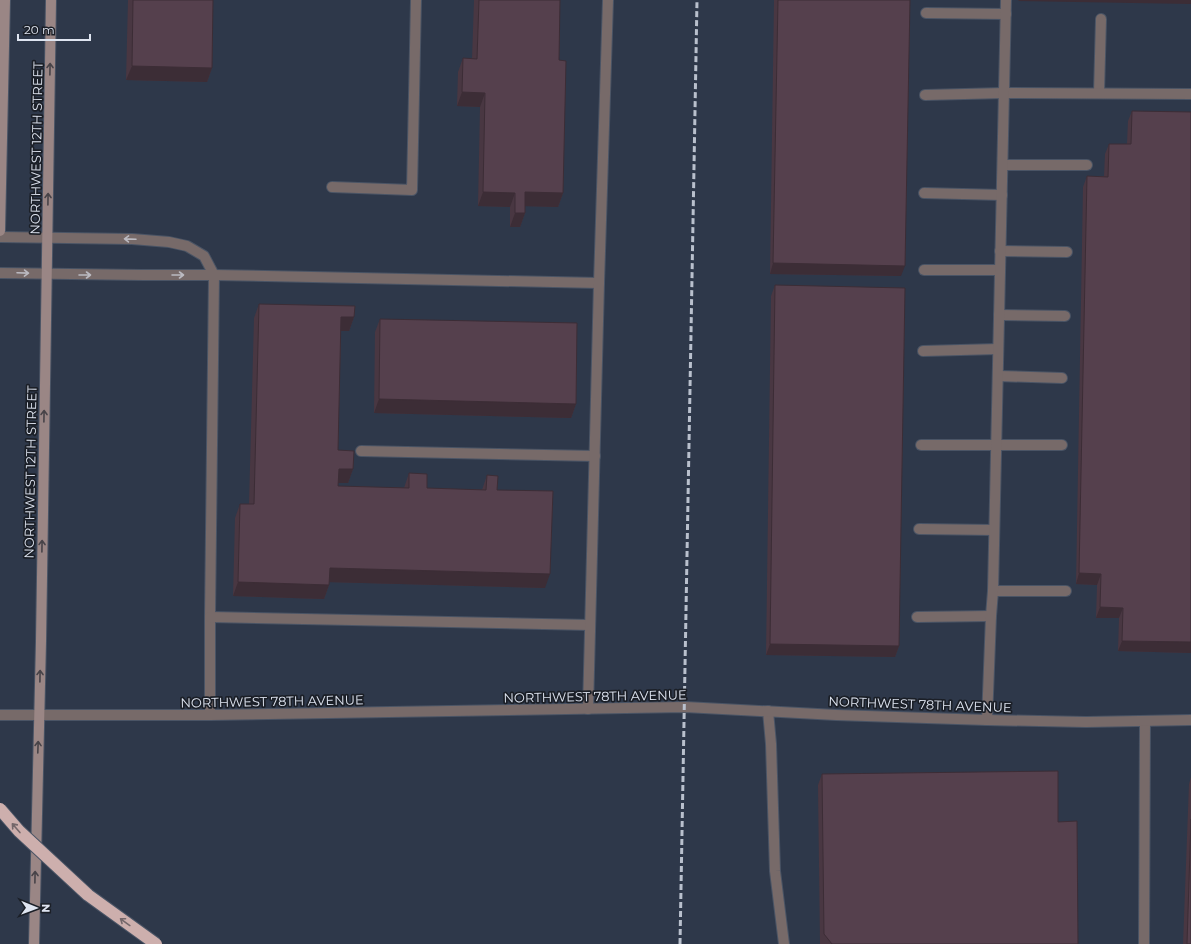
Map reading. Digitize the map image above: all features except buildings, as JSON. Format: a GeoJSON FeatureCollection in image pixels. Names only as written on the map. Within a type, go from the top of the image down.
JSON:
{"type":"FeatureCollection","features":[{"type":"Feature","properties":{"kind":"highway"},"geometry":{"type":"LineString","coordinates":[[0,809],[19,831],[88,895],[156,944]]}},
{"type":"Feature","properties":{"kind":"main road"},"geometry":{"type":"LineString","coordinates":[[0,231],[5,0]]}},
{"type":"Feature","properties":{"kind":"main road","name":"NORTHWEST 12TH STREET"},"geometry":{"type":"LineString","coordinates":[[34,944],[51,0]]}},
{"type":"Feature","properties":{"kind":"street"},"geometry":{"type":"LineString","coordinates":[[332,187],[412,190],[416,0]]}},
{"type":"Feature","properties":{"kind":"street"},"geometry":{"type":"LineString","coordinates":[[588,709],[608,0]]}},
{"type":"Feature","properties":{"kind":"street"},"geometry":{"type":"LineString","coordinates":[[987,720],[993,591],[1006,0]]}},
{"type":"Feature","properties":{"kind":"street"},"geometry":{"type":"LineString","coordinates":[[926,13],[1006,14]]}},
{"type":"Feature","properties":{"kind":"street"},"geometry":{"type":"LineString","coordinates":[[1099,93],[1101,19]]}},
{"type":"Feature","properties":{"kind":"street"},"geometry":{"type":"LineString","coordinates":[[925,95],[1004,93],[1191,94]]}},
{"type":"Feature","properties":{"kind":"street"},"geometry":{"type":"LineString","coordinates":[[1003,165],[1087,165]]}},
{"type":"Feature","properties":{"kind":"street"},"geometry":{"type":"LineString","coordinates":[[924,193],[1002,195]]}},
{"type":"Feature","properties":{"kind":"street"},"geometry":{"type":"LineString","coordinates":[[0,237],[132,239],[169,242],[187,246],[204,256],[214,275],[210,715]]}},
{"type":"Feature","properties":{"kind":"street"},"geometry":{"type":"LineString","coordinates":[[1000,250],[1067,252]]}},
{"type":"Feature","properties":{"kind":"street"},"geometry":{"type":"LineString","coordinates":[[924,270],[1000,270]]}},
{"type":"Feature","properties":{"kind":"street"},"geometry":{"type":"LineString","coordinates":[[0,273],[142,276],[214,275],[600,283]]}},
{"type":"Feature","properties":{"kind":"street"},"geometry":{"type":"LineString","coordinates":[[999,315],[1065,316]]}},
{"type":"Feature","properties":{"kind":"street"},"geometry":{"type":"LineString","coordinates":[[923,351],[998,349]]}},
{"type":"Feature","properties":{"kind":"street"},"geometry":{"type":"LineString","coordinates":[[998,376],[1062,378]]}},
{"type":"Feature","properties":{"kind":"street"},"geometry":{"type":"LineString","coordinates":[[921,445],[1062,445]]}},
{"type":"Feature","properties":{"kind":"street"},"geometry":{"type":"LineString","coordinates":[[361,451],[595,456]]}},
{"type":"Feature","properties":{"kind":"street"},"geometry":{"type":"LineString","coordinates":[[919,529],[994,530]]}},
{"type":"Feature","properties":{"kind":"street"},"geometry":{"type":"LineString","coordinates":[[993,591],[1066,591]]}},
{"type":"Feature","properties":{"kind":"street"},"geometry":{"type":"LineString","coordinates":[[917,617],[991,616]]}},
{"type":"Feature","properties":{"kind":"street"},"geometry":{"type":"LineString","coordinates":[[210,617],[590,625]]}},
{"type":"Feature","properties":{"kind":"street","name":"NORTHWEST 78TH AVENUE"},"geometry":{"type":"LineString","coordinates":[[0,715],[210,715],[685,707],[836,715],[987,720],[1086,722],[1191,720]]}},
{"type":"Feature","properties":{"kind":"street"},"geometry":{"type":"LineString","coordinates":[[768,711],[771,744],[775,871],[784,944]]}},
{"type":"Feature","properties":{"kind":"street"},"geometry":{"type":"LineString","coordinates":[[1144,944],[1145,721]]}},
{"type":"Feature","properties":{"kind":"railway"},"geometry":{"type":"LineString","coordinates":[[680,944],[697,0]]}}]}
